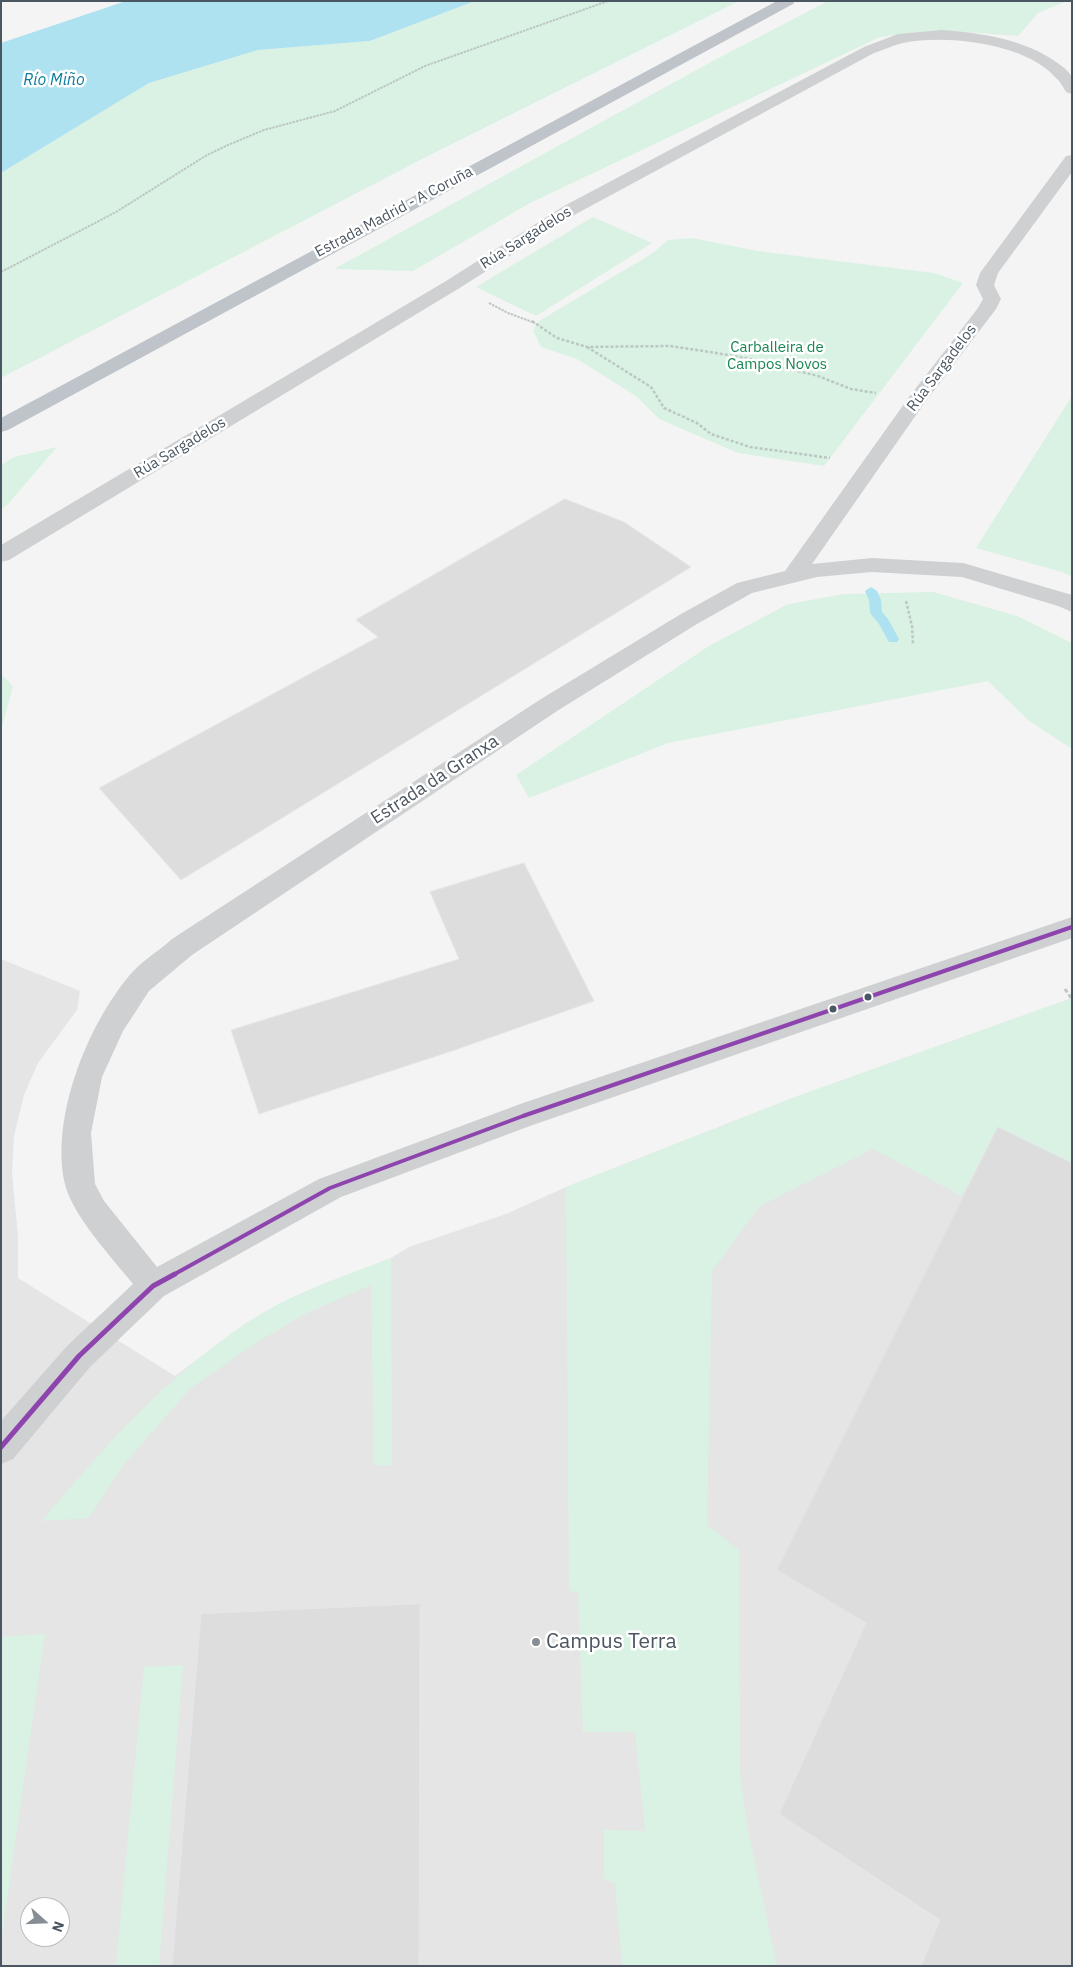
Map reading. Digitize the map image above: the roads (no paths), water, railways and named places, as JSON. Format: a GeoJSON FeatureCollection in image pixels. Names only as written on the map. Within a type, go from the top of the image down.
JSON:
{"type":"FeatureCollection","features":[{"type":"Feature","properties":{"kind":"highway","name":"Estrada Madrid - A Coruña"},"geometry":{"type":"LineString","coordinates":[[1,426],[788,1]]}},
{"type":"Feature","properties":{"kind":"street","name":"Rúa Sargadelos"},"geometry":{"type":"LineString","coordinates":[[1,555],[452,285],[570,210],[869,50],[899,39],[934,36],[993,40],[1029,53],[1052,64],[1067,78],[1072,88]]}},
{"type":"Feature","properties":{"kind":"street","name":"Rúa Sargadelos"},"geometry":{"type":"LineString","coordinates":[[793,575],[916,401],[987,309],[992,299],[985,285],[989,273],[1072,160]]}},
{"type":"Feature","properties":{"kind":"street","name":"Estrada da Granxa"},"geometry":{"type":"LineString","coordinates":[[153,1286],[92,1210],[80,1185],[76,1134],[88,1077],[112,1025],[139,983],[182,947],[549,705],[689,619],[745,588],[817,570],[872,565],[963,570],[1066,601],[1072,605]]}},
{"type":"Feature","properties":{"kind":"street"},"geometry":{"type":"LineString","coordinates":[[1,1447],[79,1356],[153,1286],[330,1188],[523,1116],[1072,927]]}},
{"type":"Feature","properties":{"kind":"water","name":"Río Miño"},"geometry":{"type":"Polygon","coordinates":[[[126,1],[475,1],[370,41],[258,50],[149,83],[1,173],[1,43],[126,1]]]}},
{"type":"Feature","properties":{"kind":"waterway"},"geometry":{"type":"LineString","coordinates":[[871,591],[875,600],[876,613],[884,622],[893,639]]}},
{"type":"Feature","properties":{"kind":"place","name":"Campus Terra"},"geometry":{"type":"Point","coordinates":[536,1642]}},
{"type":"Feature","properties":{"kind":"park label","name":"Carballeira de Campos Novos"},"geometry":{"type":"Point","coordinates":[777,356]}}]}
